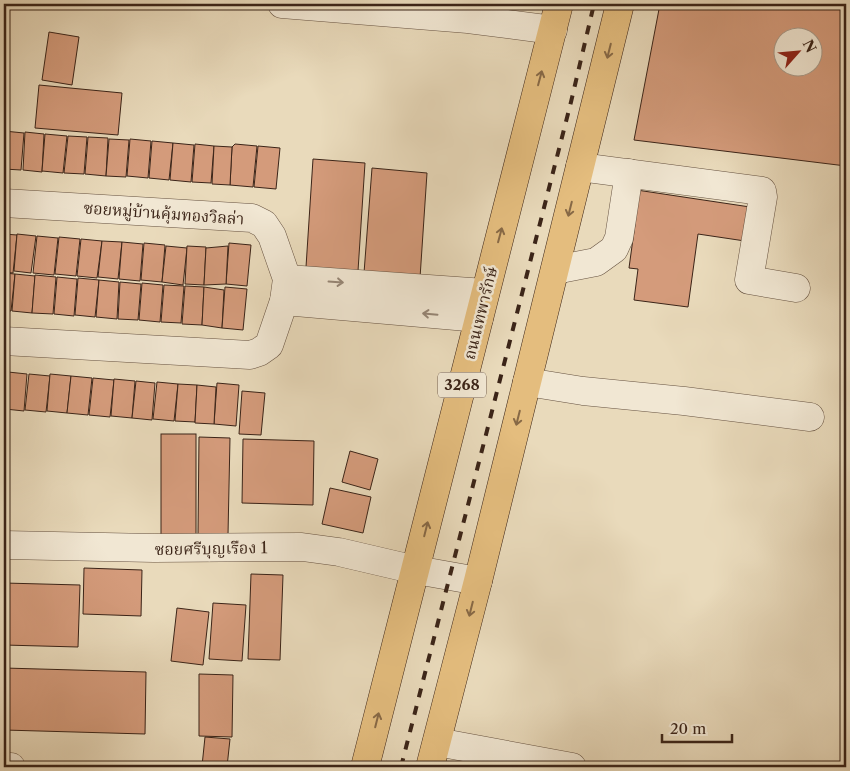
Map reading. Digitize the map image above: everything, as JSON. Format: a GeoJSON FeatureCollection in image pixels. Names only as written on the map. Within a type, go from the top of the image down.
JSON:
{"type":"FeatureCollection","features":[{"type":"Feature","properties":{"kind":"main road","name":"ถนนเทพารักษ์"},"geometry":{"type":"LineString","coordinates":[[365,767],[559,4]]}},
{"type":"Feature","properties":{"kind":"main road"},"geometry":{"type":"LineString","coordinates":[[433,755],[478,581],[620,4]]}},
{"type":"Feature","properties":{"kind":"street"},"geometry":{"type":"LineString","coordinates":[[282,4],[468,19],[553,30]]}},
{"type":"Feature","properties":{"kind":"street"},"geometry":{"type":"LineString","coordinates":[[580,167],[629,172],[762,192],[763,197],[750,280],[796,288]]}},
{"type":"Feature","properties":{"kind":"street"},"geometry":{"type":"LineString","coordinates":[[555,270],[596,262],[614,249],[619,238],[629,172]]}},
{"type":"Feature","properties":{"kind":"street","name":"ซอยหมู่บ้านคุ้มทองวิลล่า"},"geometry":{"type":"LineString","coordinates":[[4,203],[252,218],[264,224],[272,236],[286,290]]}},
{"type":"Feature","properties":{"kind":"street"},"geometry":{"type":"LineString","coordinates":[[4,341],[250,355],[259,352],[269,345],[286,290],[482,305]]}},
{"type":"Feature","properties":{"kind":"street"},"geometry":{"type":"LineString","coordinates":[[527,382],[584,391],[810,417]]}},
{"type":"Feature","properties":{"kind":"street","name":"ซอยศรีบุญเรือง 1"},"geometry":{"type":"LineString","coordinates":[[4,545],[154,548],[302,547],[339,552],[416,570],[478,581]]}},
{"type":"Feature","properties":{"kind":"street"},"geometry":{"type":"LineString","coordinates":[[433,755],[572,767]]}},
{"type":"Feature","properties":{"kind":"street"},"geometry":{"type":"LineString","coordinates":[[4,767],[11,767]]}},
{"type":"Feature","properties":{"kind":"building"},"geometry":{"type":"Polygon","coordinates":[[[660,4],[846,4],[846,166],[634,140],[660,4]]]}},
{"type":"Feature","properties":{"kind":"building"},"geometry":{"type":"Polygon","coordinates":[[[49,32],[79,37],[72,85],[42,80],[49,32]]]}},
{"type":"Feature","properties":{"kind":"building"},"geometry":{"type":"Polygon","coordinates":[[[39,85],[122,93],[118,135],[35,128],[39,85]]]}},
{"type":"Feature","properties":{"kind":"building"},"geometry":{"type":"Polygon","coordinates":[[[4,131],[24,133],[21,170],[4,169],[4,131]]]}},
{"type":"Feature","properties":{"kind":"building"},"geometry":{"type":"Polygon","coordinates":[[[25,132],[44,134],[42,172],[23,170],[25,132]]]}},
{"type":"Feature","properties":{"kind":"building"},"geometry":{"type":"Polygon","coordinates":[[[45,134],[67,136],[63,173],[42,171],[45,134]]]}},
{"type":"Feature","properties":{"kind":"building"},"geometry":{"type":"Polygon","coordinates":[[[68,136],[87,137],[84,174],[64,173],[68,136]]]}},
{"type":"Feature","properties":{"kind":"building"},"geometry":{"type":"Polygon","coordinates":[[[88,137],[108,138],[106,176],[85,174],[88,137]]]}},
{"type":"Feature","properties":{"kind":"building"},"geometry":{"type":"Polygon","coordinates":[[[109,139],[129,140],[126,177],[106,176],[109,139]]]}},
{"type":"Feature","properties":{"kind":"building"},"geometry":{"type":"Polygon","coordinates":[[[130,139],[151,141],[148,178],[127,176],[130,139]]]}},
{"type":"Feature","properties":{"kind":"building"},"geometry":{"type":"Polygon","coordinates":[[[152,141],[173,143],[169,180],[149,178],[152,141]]]}},
{"type":"Feature","properties":{"kind":"building"},"geometry":{"type":"Polygon","coordinates":[[[173,143],[194,145],[191,182],[170,180],[173,143]]]}},
{"type":"Feature","properties":{"kind":"building"},"geometry":{"type":"Polygon","coordinates":[[[195,144],[214,146],[211,183],[192,182],[195,144]]]}},
{"type":"Feature","properties":{"kind":"building"},"geometry":{"type":"Polygon","coordinates":[[[235,144],[257,146],[253,187],[230,185],[232,147],[235,144]]]}},
{"type":"Feature","properties":{"kind":"building"},"geometry":{"type":"Polygon","coordinates":[[[214,146],[232,147],[230,185],[212,184],[214,146]]]}},
{"type":"Feature","properties":{"kind":"building"},"geometry":{"type":"Polygon","coordinates":[[[258,146],[280,148],[276,189],[254,187],[258,146]]]}},
{"type":"Feature","properties":{"kind":"building"},"geometry":{"type":"Polygon","coordinates":[[[313,159],[365,163],[358,271],[306,267],[313,159]]]}},
{"type":"Feature","properties":{"kind":"building"},"geometry":{"type":"Polygon","coordinates":[[[372,168],[427,173],[420,278],[364,273],[372,168]]]}},
{"type":"Feature","properties":{"kind":"building"},"geometry":{"type":"Polygon","coordinates":[[[630,189],[750,207],[745,241],[698,234],[688,307],[634,300],[638,269],[629,268],[635,224],[625,223],[630,189]]]}},
{"type":"Feature","properties":{"kind":"building"},"geometry":{"type":"Polygon","coordinates":[[[4,234],[17,235],[13,273],[4,272],[4,234]]]}},
{"type":"Feature","properties":{"kind":"building"},"geometry":{"type":"Polygon","coordinates":[[[17,234],[36,236],[31,273],[14,271],[17,234]]]}},
{"type":"Feature","properties":{"kind":"building"},"geometry":{"type":"Polygon","coordinates":[[[37,236],[58,238],[54,275],[33,273],[37,236]]]}},
{"type":"Feature","properties":{"kind":"building"},"geometry":{"type":"Polygon","coordinates":[[[59,237],[80,239],[76,276],[55,274],[59,237]]]}},
{"type":"Feature","properties":{"kind":"building"},"geometry":{"type":"Polygon","coordinates":[[[81,239],[102,241],[97,278],[77,276],[81,239]]]}},
{"type":"Feature","properties":{"kind":"building"},"geometry":{"type":"Polygon","coordinates":[[[102,241],[122,242],[118,279],[98,277],[102,241]]]}},
{"type":"Feature","properties":{"kind":"building"},"geometry":{"type":"Polygon","coordinates":[[[122,242],[143,244],[140,281],[119,279],[122,242]]]}},
{"type":"Feature","properties":{"kind":"building"},"geometry":{"type":"Polygon","coordinates":[[[144,243],[165,245],[162,282],[141,280],[144,243]]]}},
{"type":"Feature","properties":{"kind":"building"},"geometry":{"type":"Polygon","coordinates":[[[229,243],[251,245],[247,286],[226,284],[229,243]]]}},
{"type":"Feature","properties":{"kind":"building"},"geometry":{"type":"Polygon","coordinates":[[[166,246],[187,248],[183,285],[162,282],[166,246]]]}},
{"type":"Feature","properties":{"kind":"building"},"geometry":{"type":"Polygon","coordinates":[[[187,246],[206,247],[204,285],[185,284],[187,246]]]}},
{"type":"Feature","properties":{"kind":"building"},"geometry":{"type":"Polygon","coordinates":[[[228,246],[226,284],[204,285],[206,248],[228,246]]]}},
{"type":"Feature","properties":{"kind":"building"},"geometry":{"type":"Polygon","coordinates":[[[4,273],[15,274],[11,311],[4,310],[4,273]]]}},
{"type":"Feature","properties":{"kind":"building"},"geometry":{"type":"Polygon","coordinates":[[[15,274],[35,276],[32,313],[12,311],[15,274]]]}},
{"type":"Feature","properties":{"kind":"building"},"geometry":{"type":"Polygon","coordinates":[[[35,275],[56,277],[53,314],[32,313],[35,275]]]}},
{"type":"Feature","properties":{"kind":"building"},"geometry":{"type":"Polygon","coordinates":[[[57,277],[77,279],[74,316],[54,314],[57,277]]]}},
{"type":"Feature","properties":{"kind":"building"},"geometry":{"type":"Polygon","coordinates":[[[78,278],[99,280],[95,317],[75,315],[78,278]]]}},
{"type":"Feature","properties":{"kind":"building"},"geometry":{"type":"Polygon","coordinates":[[[99,280],[119,282],[117,319],[96,317],[99,280]]]}},
{"type":"Feature","properties":{"kind":"building"},"geometry":{"type":"Polygon","coordinates":[[[120,282],[141,284],[138,320],[118,319],[120,282]]]}},
{"type":"Feature","properties":{"kind":"building"},"geometry":{"type":"Polygon","coordinates":[[[142,283],[163,285],[160,322],[139,320],[142,283]]]}},
{"type":"Feature","properties":{"kind":"building"},"geometry":{"type":"Polygon","coordinates":[[[164,285],[184,286],[181,323],[161,322],[164,285]]]}},
{"type":"Feature","properties":{"kind":"building"},"geometry":{"type":"Polygon","coordinates":[[[185,286],[204,287],[202,325],[182,324],[185,286]]]}},
{"type":"Feature","properties":{"kind":"building"},"geometry":{"type":"Polygon","coordinates":[[[204,287],[224,290],[222,328],[202,325],[204,287]]]}},
{"type":"Feature","properties":{"kind":"building"},"geometry":{"type":"Polygon","coordinates":[[[225,287],[247,289],[243,330],[222,328],[225,287]]]}},
{"type":"Feature","properties":{"kind":"building"},"geometry":{"type":"Polygon","coordinates":[[[4,372],[8,372],[5,409],[4,409],[4,372]]]}},
{"type":"Feature","properties":{"kind":"building"},"geometry":{"type":"Polygon","coordinates":[[[8,372],[27,374],[24,411],[5,409],[8,372]]]}},
{"type":"Feature","properties":{"kind":"building"},"geometry":{"type":"Polygon","coordinates":[[[29,374],[50,376],[46,412],[25,410],[29,374]]]}},
{"type":"Feature","properties":{"kind":"building"},"geometry":{"type":"Polygon","coordinates":[[[50,374],[71,376],[67,413],[47,411],[50,374]]]}},
{"type":"Feature","properties":{"kind":"building"},"geometry":{"type":"Polygon","coordinates":[[[71,376],[92,378],[88,415],[67,413],[71,376]]]}},
{"type":"Feature","properties":{"kind":"building"},"geometry":{"type":"Polygon","coordinates":[[[93,378],[114,380],[110,417],[89,415],[93,378]]]}},
{"type":"Feature","properties":{"kind":"building"},"geometry":{"type":"Polygon","coordinates":[[[114,379],[135,381],[132,418],[111,416],[114,379]]]}},
{"type":"Feature","properties":{"kind":"building"},"geometry":{"type":"Polygon","coordinates":[[[136,381],[155,383],[152,420],[132,418],[136,381]]]}},
{"type":"Feature","properties":{"kind":"building"},"geometry":{"type":"Polygon","coordinates":[[[157,382],[178,384],[174,421],[153,419],[157,382]]]}},
{"type":"Feature","properties":{"kind":"building"},"geometry":{"type":"Polygon","coordinates":[[[217,383],[239,385],[236,426],[214,424],[217,383]]]}},
{"type":"Feature","properties":{"kind":"building"},"geometry":{"type":"Polygon","coordinates":[[[178,384],[197,385],[195,422],[175,421],[178,384]]]}},
{"type":"Feature","properties":{"kind":"building"},"geometry":{"type":"Polygon","coordinates":[[[197,385],[216,387],[214,424],[195,423],[197,385]]]}},
{"type":"Feature","properties":{"kind":"building"},"geometry":{"type":"Polygon","coordinates":[[[242,391],[265,393],[261,435],[239,434],[242,391]]]}},
{"type":"Feature","properties":{"kind":"building"},"geometry":{"type":"Polygon","coordinates":[[[161,434],[196,434],[196,538],[161,538],[161,434]]]}},
{"type":"Feature","properties":{"kind":"building"},"geometry":{"type":"Polygon","coordinates":[[[199,437],[230,438],[228,535],[198,535],[199,437]]]}},
{"type":"Feature","properties":{"kind":"building"},"geometry":{"type":"Polygon","coordinates":[[[243,439],[314,441],[313,505],[242,503],[243,439]]]}},
{"type":"Feature","properties":{"kind":"building"},"geometry":{"type":"Polygon","coordinates":[[[350,451],[378,459],[370,490],[342,482],[350,451]]]}},
{"type":"Feature","properties":{"kind":"building"},"geometry":{"type":"Polygon","coordinates":[[[330,488],[371,497],[363,533],[322,524],[330,488]]]}},
{"type":"Feature","properties":{"kind":"building"},"geometry":{"type":"Polygon","coordinates":[[[84,568],[142,570],[141,616],[83,614],[84,568]]]}},
{"type":"Feature","properties":{"kind":"building"},"geometry":{"type":"Polygon","coordinates":[[[251,574],[283,575],[280,660],[248,659],[251,574]]]}},
{"type":"Feature","properties":{"kind":"building"},"geometry":{"type":"Polygon","coordinates":[[[4,583],[80,585],[78,647],[4,645],[4,583]]]}},
{"type":"Feature","properties":{"kind":"building"},"geometry":{"type":"Polygon","coordinates":[[[213,603],[246,605],[242,661],[209,659],[213,603]]]}},
{"type":"Feature","properties":{"kind":"building"},"geometry":{"type":"Polygon","coordinates":[[[177,608],[209,612],[203,665],[171,661],[177,608]]]}},
{"type":"Feature","properties":{"kind":"building"},"geometry":{"type":"Polygon","coordinates":[[[4,668],[146,672],[145,734],[4,730],[4,668]]]}},
{"type":"Feature","properties":{"kind":"building"},"geometry":{"type":"Polygon","coordinates":[[[199,674],[233,675],[232,737],[199,736],[199,674]]]}},
{"type":"Feature","properties":{"kind":"building"},"geometry":{"type":"Polygon","coordinates":[[[205,737],[230,739],[227,767],[202,766],[205,737]]]}},
{"type":"Feature","properties":{"kind":"railway"},"geometry":{"type":"LineString","coordinates":[[401,767],[571,102],[594,4]]}}]}
